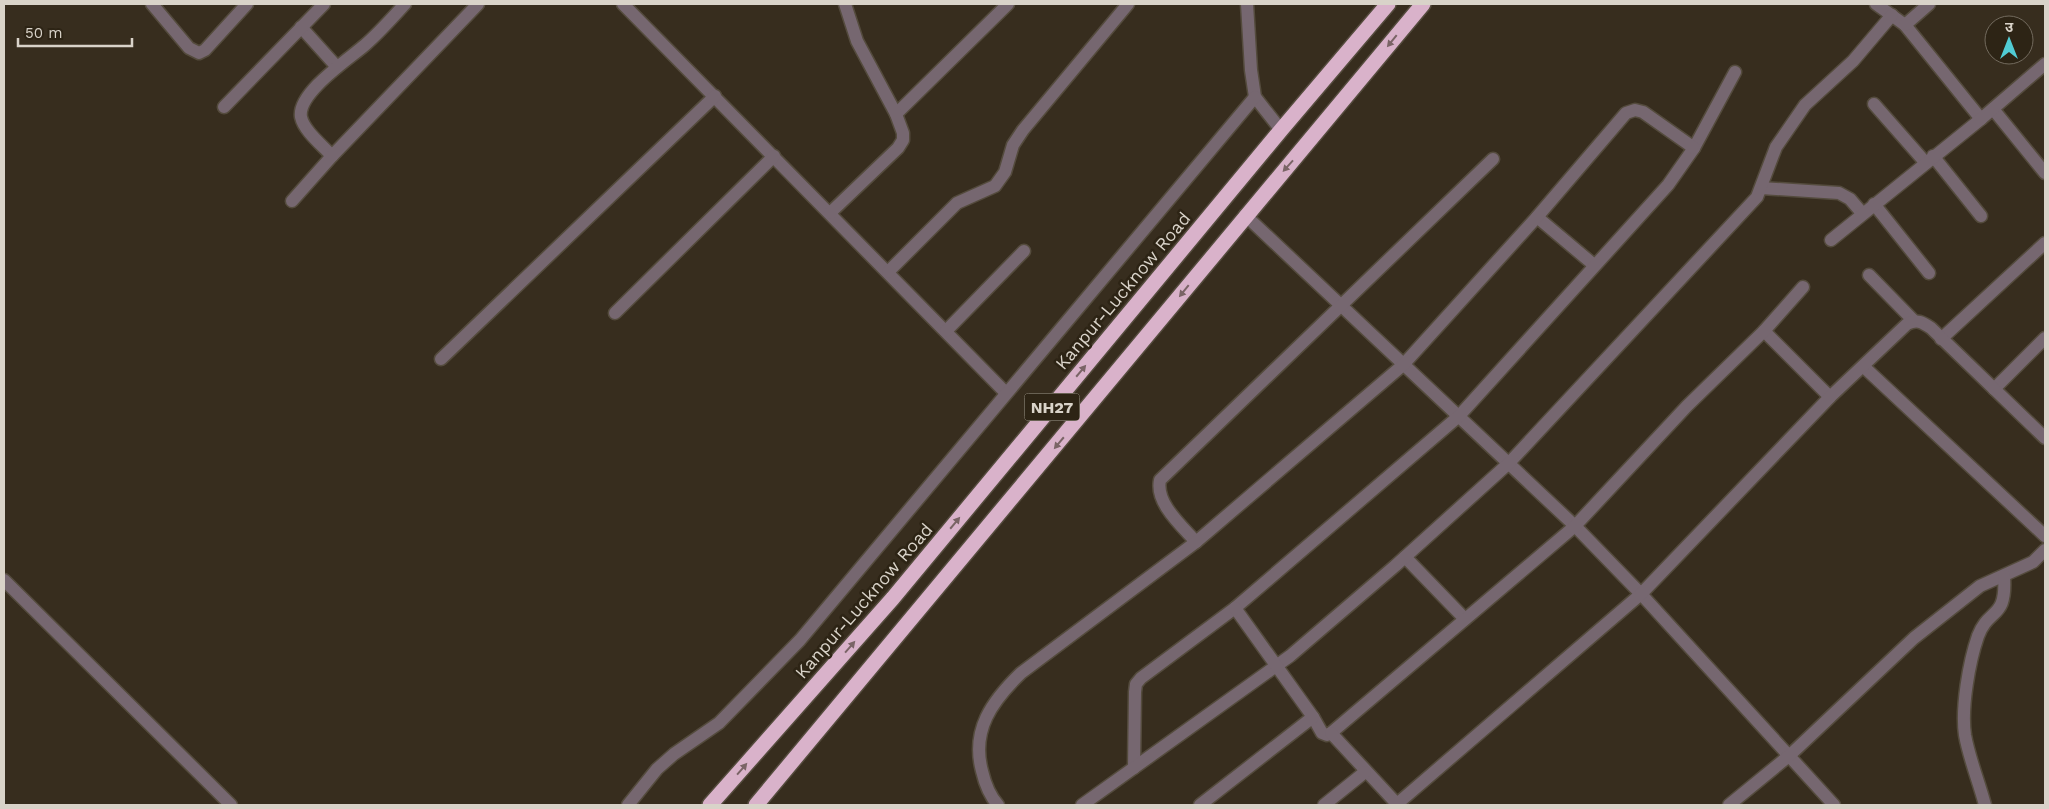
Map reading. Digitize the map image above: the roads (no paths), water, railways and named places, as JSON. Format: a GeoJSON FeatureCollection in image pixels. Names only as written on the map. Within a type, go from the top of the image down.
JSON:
{"type":"FeatureCollection","features":[{"type":"Feature","properties":{"kind":"highway"},"geometry":{"type":"LineString","coordinates":[[1389,4],[1409,21]]}},
{"type":"Feature","properties":{"kind":"highway","name":"Kanpur-Lucknow Road"},"geometry":{"type":"LineString","coordinates":[[710,805],[893,598],[1281,130],[1389,4]]}},
{"type":"Feature","properties":{"kind":"highway","name":"NH27"},"geometry":{"type":"LineString","coordinates":[[756,805],[1112,379],[1245,215],[1313,138],[1423,4]]}},
{"type":"Feature","properties":{"kind":"street"},"geometry":{"type":"LineString","coordinates":[[152,4],[189,48],[199,52],[205,50],[248,4]]}},
{"type":"Feature","properties":{"kind":"street"},"geometry":{"type":"LineString","coordinates":[[224,107],[324,4]]}},
{"type":"Feature","properties":{"kind":"street"},"geometry":{"type":"LineString","coordinates":[[332,156],[305,125],[301,116],[302,106],[308,95],[337,67],[364,46],[405,4]]}},
{"type":"Feature","properties":{"kind":"street"},"geometry":{"type":"LineString","coordinates":[[292,201],[332,156],[478,4]]}},
{"type":"Feature","properties":{"kind":"street"},"geometry":{"type":"LineString","coordinates":[[623,4],[1005,392]]}},
{"type":"Feature","properties":{"kind":"street"},"geometry":{"type":"LineString","coordinates":[[830,213],[898,148],[903,140],[903,133],[896,114],[857,41],[845,4]]}},
{"type":"Feature","properties":{"kind":"street"},"geometry":{"type":"LineString","coordinates":[[896,114],[1008,4]]}},
{"type":"Feature","properties":{"kind":"street"},"geometry":{"type":"LineString","coordinates":[[888,272],[957,203],[995,186],[1005,172],[1013,145],[1023,130],[1128,4]]}},
{"type":"Feature","properties":{"kind":"street"},"geometry":{"type":"LineString","coordinates":[[1247,4],[1251,70],[1255,97],[1281,130]]}},
{"type":"Feature","properties":{"kind":"street"},"geometry":{"type":"LineString","coordinates":[[1876,4],[1905,25],[1981,119]]}},
{"type":"Feature","properties":{"kind":"street"},"geometry":{"type":"LineString","coordinates":[[1905,25],[1929,4]]}},
{"type":"Feature","properties":{"kind":"street"},"geometry":{"type":"LineString","coordinates":[[1082,805],[1275,666],[1405,557],[1509,463],[1757,197],[1776,147],[1805,105],[1853,61],[1892,15]]}},
{"type":"Feature","properties":{"kind":"street"},"geometry":{"type":"LineString","coordinates":[[301,27],[337,67]]}},
{"type":"Feature","properties":{"kind":"street"},"geometry":{"type":"LineString","coordinates":[[1831,240],[1929,159],[1981,119],[2045,64]]}},
{"type":"Feature","properties":{"kind":"street"},"geometry":{"type":"LineString","coordinates":[[1134,768],[1136,684],[1141,678],[1234,608],[1459,416],[1668,185],[1694,148],[1735,72]]}},
{"type":"Feature","properties":{"kind":"street"},"geometry":{"type":"LineString","coordinates":[[441,359],[715,96]]}},
{"type":"Feature","properties":{"kind":"street"},"geometry":{"type":"LineString","coordinates":[[628,805],[662,764],[718,723],[800,640],[1005,392],[1255,97]]}},
{"type":"Feature","properties":{"kind":"street"},"geometry":{"type":"LineString","coordinates":[[1874,104],[1982,216]]}},
{"type":"Feature","properties":{"kind":"street"},"geometry":{"type":"LineString","coordinates":[[1994,108],[2045,173]]}},
{"type":"Feature","properties":{"kind":"street"},"geometry":{"type":"LineString","coordinates":[[998,805],[990,796],[977,746],[985,720],[1005,689],[1021,673],[1196,542],[1404,365],[1537,218],[1626,113],[1635,110],[1643,112],[1694,148]]}},
{"type":"Feature","properties":{"kind":"street"},"geometry":{"type":"LineString","coordinates":[[615,313],[774,156]]}},
{"type":"Feature","properties":{"kind":"street"},"geometry":{"type":"LineString","coordinates":[[1196,542],[1174,517],[1160,496],[1160,480],[1493,160]]}},
{"type":"Feature","properties":{"kind":"street"},"geometry":{"type":"LineString","coordinates":[[1761,188],[1839,193],[1850,199],[1862,214]]}},
{"type":"Feature","properties":{"kind":"street"},"geometry":{"type":"LineString","coordinates":[[1874,204],[1930,273]]}},
{"type":"Feature","properties":{"kind":"street"},"geometry":{"type":"LineString","coordinates":[[1245,215],[1575,526],[1641,594],[1834,805]]}},
{"type":"Feature","properties":{"kind":"street"},"geometry":{"type":"LineString","coordinates":[[1537,218],[1594,265]]}},
{"type":"Feature","properties":{"kind":"street"},"geometry":{"type":"LineString","coordinates":[[1942,339],[2045,244]]}},
{"type":"Feature","properties":{"kind":"street"},"geometry":{"type":"LineString","coordinates":[[946,331],[1024,251]]}},
{"type":"Feature","properties":{"kind":"street"},"geometry":{"type":"LineString","coordinates":[[1869,275],[1914,321],[1922,322],[1942,339],[1994,389],[2043,431]]}},
{"type":"Feature","properties":{"kind":"street"},"geometry":{"type":"LineString","coordinates":[[1234,608],[1313,717],[1322,733],[1327,735],[1331,733],[1575,526],[1687,406],[1764,330],[1803,287]]}},
{"type":"Feature","properties":{"kind":"street"},"geometry":{"type":"LineString","coordinates":[[1331,733],[1397,805],[1641,594],[1830,397],[1914,321]]}},
{"type":"Feature","properties":{"kind":"street"},"geometry":{"type":"LineString","coordinates":[[1764,330],[1830,397]]}},
{"type":"Feature","properties":{"kind":"street"},"geometry":{"type":"LineString","coordinates":[[1994,389],[2045,338]]}},
{"type":"Feature","properties":{"kind":"street"},"geometry":{"type":"LineString","coordinates":[[1864,367],[2045,536]]}},
{"type":"Feature","properties":{"kind":"street"},"geometry":{"type":"LineString","coordinates":[[1729,805],[1790,755],[1914,638],[1980,586],[2033,562],[2045,550]]}},
{"type":"Feature","properties":{"kind":"street"},"geometry":{"type":"LineString","coordinates":[[1405,557],[1465,619]]}},
{"type":"Feature","properties":{"kind":"street"},"geometry":{"type":"LineString","coordinates":[[1985,805],[1965,735],[1965,700],[1980,630],[2000,609],[2004,602],[2004,576]]}},
{"type":"Feature","properties":{"kind":"street"},"geometry":{"type":"LineString","coordinates":[[4,580],[230,805]]}},
{"type":"Feature","properties":{"kind":"street"},"geometry":{"type":"LineString","coordinates":[[1200,805],[1313,717]]}},
{"type":"Feature","properties":{"kind":"street"},"geometry":{"type":"LineString","coordinates":[[1324,805],[1365,772]]}}]}
